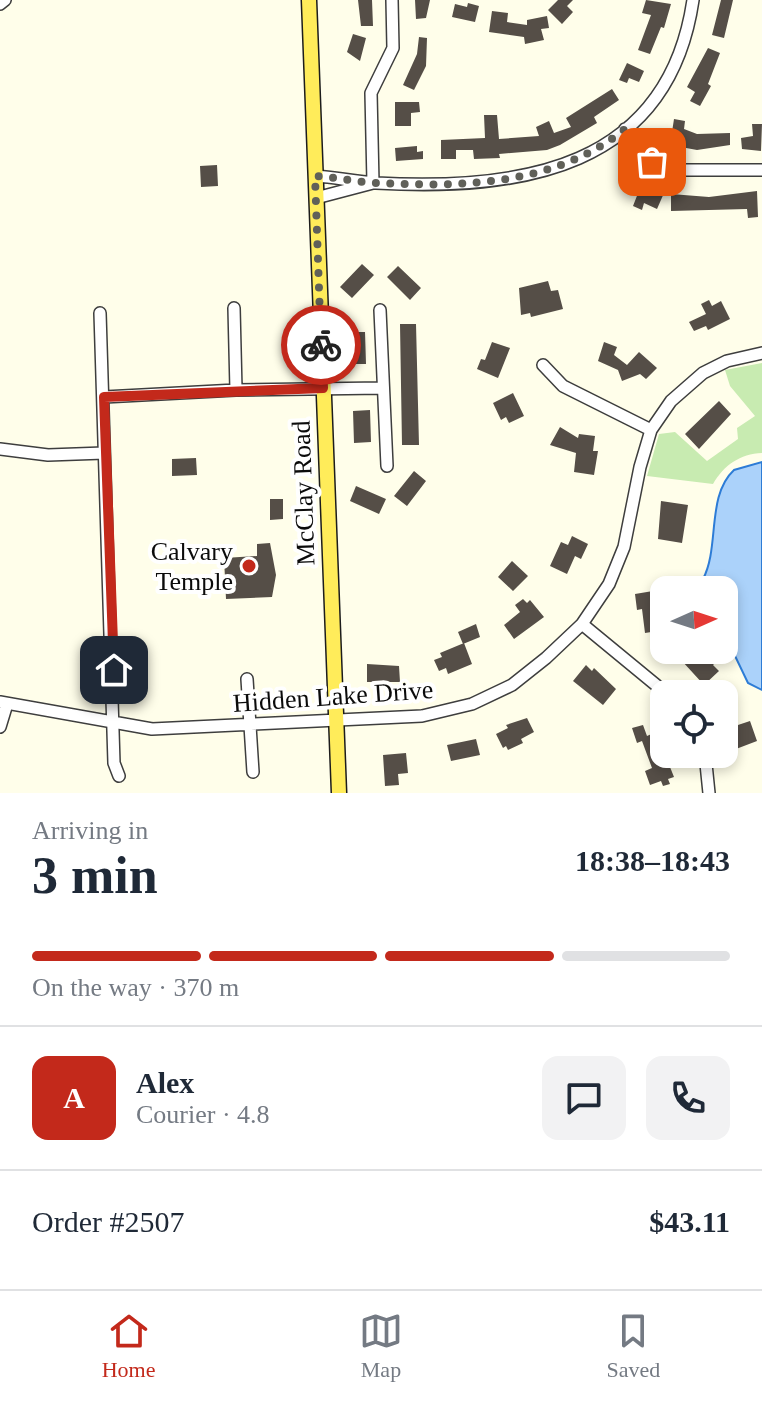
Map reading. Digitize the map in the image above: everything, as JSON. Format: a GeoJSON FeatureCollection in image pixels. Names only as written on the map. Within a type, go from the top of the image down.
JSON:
{"type":"FeatureCollection","features":[{"type":"Feature","properties":{"kind":"main road","name":"McClay Road"},"geometry":{"type":"LineString","coordinates":[[309,0],[339,793]]}},
{"type":"Feature","properties":{"kind":"street"},"geometry":{"type":"LineString","coordinates":[[0,4],[5,0]]}},
{"type":"Feature","properties":{"kind":"street"},"geometry":{"type":"LineString","coordinates":[[373,183],[371,93],[393,48],[392,0]]}},
{"type":"Feature","properties":{"kind":"street"},"geometry":{"type":"LineString","coordinates":[[315,176],[373,183],[479,182],[538,174],[580,160],[644,112],[680,51],[693,0]]}},
{"type":"Feature","properties":{"kind":"street"},"geometry":{"type":"LineString","coordinates":[[625,129],[652,162],[667,170],[762,170]]}},
{"type":"Feature","properties":{"kind":"street"},"geometry":{"type":"LineString","coordinates":[[316,198],[373,183]]}},
{"type":"Feature","properties":{"kind":"street"},"geometry":{"type":"LineString","coordinates":[[234,308],[236,390]]}},
{"type":"Feature","properties":{"kind":"street"},"geometry":{"type":"LineString","coordinates":[[380,310],[387,466]]}},
{"type":"Feature","properties":{"kind":"street"},"geometry":{"type":"LineString","coordinates":[[100,313],[116,725],[114,763],[119,776]]}},
{"type":"Feature","properties":{"kind":"street","name":"Hidden Lake Drive"},"geometry":{"type":"LineString","coordinates":[[4,703],[152,729],[422,716],[472,704],[512,685],[582,624],[609,584],[624,547],[651,430],[671,401],[703,373],[727,361],[762,353]]}},
{"type":"Feature","properties":{"kind":"street"},"geometry":{"type":"LineString","coordinates":[[543,365],[563,386],[651,430]]}},
{"type":"Feature","properties":{"kind":"street"},"geometry":{"type":"LineString","coordinates":[[104,397],[236,390],[383,388]]}},
{"type":"Feature","properties":{"kind":"street"},"geometry":{"type":"LineString","coordinates":[[0,449],[48,455],[104,453]]}},
{"type":"Feature","properties":{"kind":"street"},"geometry":{"type":"LineString","coordinates":[[582,624],[650,680]]}},
{"type":"Feature","properties":{"kind":"street"},"geometry":{"type":"LineString","coordinates":[[247,679],[253,772]]}},
{"type":"Feature","properties":{"kind":"street"},"geometry":{"type":"LineString","coordinates":[[0,727],[4,703]]}},
{"type":"Feature","properties":{"kind":"street"},"geometry":{"type":"LineString","coordinates":[[706,768],[709,793]]}},
{"type":"Feature","properties":{"kind":"green space"},"geometry":{"type":"Polygon","coordinates":[[[762,363],[762,453],[733,462],[713,484],[647,476],[659,434],[675,432],[707,461],[738,439],[737,428],[755,416],[730,386],[725,370],[762,363]]]}},
{"type":"Feature","properties":{"kind":"water"},"geometry":{"type":"Polygon","coordinates":[[[762,462],[762,690],[748,683],[738,662],[738,576],[704,576],[711,552],[716,507],[725,481],[734,470],[762,462]]]}},
{"type":"Feature","properties":{"kind":"building"},"geometry":{"type":"Polygon","coordinates":[[[358,0],[372,0],[373,26],[361,26],[358,0]]]}},
{"type":"Feature","properties":{"kind":"building"},"geometry":{"type":"Polygon","coordinates":[[[415,0],[430,0],[426,18],[416,19],[415,0]]]}},
{"type":"Feature","properties":{"kind":"building"},"geometry":{"type":"Polygon","coordinates":[[[558,0],[573,0],[567,6],[573,12],[562,24],[548,10],[558,0]]]}},
{"type":"Feature","properties":{"kind":"building"},"geometry":{"type":"Polygon","coordinates":[[[646,0],[671,4],[664,28],[661,27],[650,54],[638,50],[651,15],[642,13],[646,0]]]}},
{"type":"Feature","properties":{"kind":"building"},"geometry":{"type":"Polygon","coordinates":[[[721,0],[733,0],[724,38],[712,35],[721,0]]]}},
{"type":"Feature","properties":{"kind":"building"},"geometry":{"type":"Polygon","coordinates":[[[468,3],[479,6],[475,22],[452,17],[455,4],[467,7],[468,3]]]}},
{"type":"Feature","properties":{"kind":"building"},"geometry":{"type":"Polygon","coordinates":[[[492,11],[508,13],[507,22],[527,25],[527,20],[547,16],[549,28],[541,29],[544,40],[525,44],[524,37],[489,32],[492,11]]]}},
{"type":"Feature","properties":{"kind":"building"},"geometry":{"type":"Polygon","coordinates":[[[353,34],[366,38],[360,61],[347,52],[353,34]]]}},
{"type":"Feature","properties":{"kind":"building"},"geometry":{"type":"Polygon","coordinates":[[[419,37],[427,38],[426,66],[414,90],[403,85],[417,54],[419,37]]]}},
{"type":"Feature","properties":{"kind":"building"},"geometry":{"type":"Polygon","coordinates":[[[708,48],[720,53],[708,84],[711,86],[700,106],[690,101],[695,92],[687,87],[708,48]]]}},
{"type":"Feature","properties":{"kind":"building"},"geometry":{"type":"Polygon","coordinates":[[[627,63],[644,71],[639,82],[629,78],[627,83],[619,80],[627,63]]]}},
{"type":"Feature","properties":{"kind":"building"},"geometry":{"type":"Polygon","coordinates":[[[612,89],[619,100],[594,117],[597,123],[560,145],[547,150],[499,154],[500,158],[474,159],[473,150],[456,150],[456,159],[441,159],[441,140],[485,138],[484,115],[497,115],[499,139],[539,136],[536,127],[549,121],[554,133],[571,127],[566,118],[612,89]]]}},
{"type":"Feature","properties":{"kind":"building"},"geometry":{"type":"Polygon","coordinates":[[[395,102],[419,102],[420,112],[411,113],[411,126],[395,126],[395,102]]]}},
{"type":"Feature","properties":{"kind":"building"},"geometry":{"type":"Polygon","coordinates":[[[674,119],[685,121],[684,129],[697,134],[730,133],[730,145],[697,150],[670,145],[674,119]]]}},
{"type":"Feature","properties":{"kind":"building"},"geometry":{"type":"Polygon","coordinates":[[[752,124],[762,124],[761,151],[742,149],[741,138],[753,136],[752,124]]]}},
{"type":"Feature","properties":{"kind":"building"},"geometry":{"type":"Polygon","coordinates":[[[417,146],[417,152],[423,151],[423,159],[396,161],[395,148],[417,146]]]}},
{"type":"Feature","properties":{"kind":"building"},"geometry":{"type":"Polygon","coordinates":[[[217,165],[218,186],[201,187],[200,166],[217,165]]]}},
{"type":"Feature","properties":{"kind":"building"},"geometry":{"type":"Polygon","coordinates":[[[642,183],[664,193],[657,209],[644,203],[642,210],[633,206],[642,183]]]}},
{"type":"Feature","properties":{"kind":"building"},"geometry":{"type":"Polygon","coordinates":[[[757,191],[758,217],[748,218],[747,209],[671,211],[671,194],[709,197],[757,191]]]}},
{"type":"Feature","properties":{"kind":"building"},"geometry":{"type":"Polygon","coordinates":[[[362,264],[374,275],[352,298],[340,287],[362,264]]]}},
{"type":"Feature","properties":{"kind":"building"},"geometry":{"type":"Polygon","coordinates":[[[398,266],[421,288],[410,300],[387,277],[398,266]]]}},
{"type":"Feature","properties":{"kind":"building"},"geometry":{"type":"Polygon","coordinates":[[[548,281],[551,291],[558,290],[563,309],[531,317],[530,313],[521,315],[519,288],[548,281]]]}},
{"type":"Feature","properties":{"kind":"building"},"geometry":{"type":"Polygon","coordinates":[[[709,300],[712,306],[721,301],[730,319],[708,330],[706,326],[694,331],[689,322],[706,314],[701,304],[709,300]]]}},
{"type":"Feature","properties":{"kind":"building"},"geometry":{"type":"Polygon","coordinates":[[[400,324],[416,324],[419,445],[402,445],[400,324]]]}},
{"type":"Feature","properties":{"kind":"building"},"geometry":{"type":"Polygon","coordinates":[[[349,332],[365,332],[366,364],[350,364],[349,332]]]}},
{"type":"Feature","properties":{"kind":"building"},"geometry":{"type":"Polygon","coordinates":[[[492,342],[510,348],[498,378],[477,369],[481,359],[485,360],[492,342]]]}},
{"type":"Feature","properties":{"kind":"building"},"geometry":{"type":"Polygon","coordinates":[[[604,342],[617,347],[614,355],[627,365],[639,352],[657,368],[646,379],[640,374],[622,381],[618,370],[598,361],[604,342]]]}},
{"type":"Feature","properties":{"kind":"building"},"geometry":{"type":"Polygon","coordinates":[[[513,393],[524,416],[509,423],[506,417],[501,420],[493,403],[513,393]]]}},
{"type":"Feature","properties":{"kind":"building"},"geometry":{"type":"Polygon","coordinates":[[[719,401],[731,414],[699,449],[685,434],[719,401]]]}},
{"type":"Feature","properties":{"kind":"building"},"geometry":{"type":"Polygon","coordinates":[[[370,410],[371,442],[354,443],[353,411],[370,410]]]}},
{"type":"Feature","properties":{"kind":"building"},"geometry":{"type":"Polygon","coordinates":[[[560,427],[578,438],[579,434],[595,436],[593,451],[598,451],[594,475],[574,472],[576,453],[550,445],[560,427]]]}},
{"type":"Feature","properties":{"kind":"building"},"geometry":{"type":"Polygon","coordinates":[[[196,458],[197,475],[172,476],[172,459],[196,458]]]}},
{"type":"Feature","properties":{"kind":"building"},"geometry":{"type":"Polygon","coordinates":[[[414,471],[426,481],[407,506],[394,496],[414,471]]]}},
{"type":"Feature","properties":{"kind":"building"},"geometry":{"type":"Polygon","coordinates":[[[356,486],[386,499],[379,514],[350,501],[356,486]]]}},
{"type":"Feature","properties":{"kind":"building"},"geometry":{"type":"Polygon","coordinates":[[[270,499],[283,499],[283,519],[270,520],[270,499]]]}},
{"type":"Feature","properties":{"kind":"building"},"geometry":{"type":"Polygon","coordinates":[[[661,501],[688,505],[682,543],[658,539],[661,501]]]}},
{"type":"Feature","properties":{"kind":"building"},"geometry":{"type":"Polygon","coordinates":[[[572,536],[588,544],[581,559],[575,556],[567,574],[550,566],[561,542],[568,545],[572,536]]]}},
{"type":"Feature","properties":{"kind":"building","name":"Calvary Temple"},"geometry":{"type":"Polygon","coordinates":[[[270,543],[276,575],[272,597],[226,599],[224,558],[257,556],[257,544],[270,543]]]}},
{"type":"Feature","properties":{"kind":"building"},"geometry":{"type":"Polygon","coordinates":[[[512,561],[528,576],[513,591],[498,577],[512,561]]]}},
{"type":"Feature","properties":{"kind":"building"},"geometry":{"type":"Polygon","coordinates":[[[650,592],[650,632],[645,633],[642,609],[637,610],[635,594],[650,592]]]}},
{"type":"Feature","properties":{"kind":"building"},"geometry":{"type":"Polygon","coordinates":[[[523,599],[527,603],[530,600],[544,617],[514,639],[504,625],[520,612],[515,605],[523,599]]]}},
{"type":"Feature","properties":{"kind":"building"},"geometry":{"type":"Polygon","coordinates":[[[476,624],[480,637],[463,644],[458,632],[476,624]]]}},
{"type":"Feature","properties":{"kind":"building"},"geometry":{"type":"Polygon","coordinates":[[[464,643],[472,664],[448,674],[446,668],[439,671],[434,660],[442,657],[440,653],[464,643]]]}},
{"type":"Feature","properties":{"kind":"building"},"geometry":{"type":"Polygon","coordinates":[[[367,664],[399,666],[400,682],[367,682],[367,664]]]}},
{"type":"Feature","properties":{"kind":"building"},"geometry":{"type":"Polygon","coordinates":[[[685,664],[714,664],[719,671],[709,680],[699,680],[685,664]]]}},
{"type":"Feature","properties":{"kind":"building"},"geometry":{"type":"Polygon","coordinates":[[[586,665],[592,671],[594,668],[616,689],[603,705],[573,681],[586,665]]]}},
{"type":"Feature","properties":{"kind":"building"},"geometry":{"type":"Polygon","coordinates":[[[527,718],[534,732],[521,739],[523,743],[508,750],[506,746],[503,748],[496,734],[508,728],[506,725],[527,718]]]}},
{"type":"Feature","properties":{"kind":"building"},"geometry":{"type":"Polygon","coordinates":[[[750,721],[757,741],[738,748],[738,725],[750,721]]]}},
{"type":"Feature","properties":{"kind":"building"},"geometry":{"type":"Polygon","coordinates":[[[643,725],[647,736],[650,735],[650,763],[642,741],[637,743],[632,728],[643,725]]]}},
{"type":"Feature","properties":{"kind":"building"},"geometry":{"type":"Polygon","coordinates":[[[476,739],[480,755],[451,761],[447,745],[476,739]]]}},
{"type":"Feature","properties":{"kind":"building"},"geometry":{"type":"Polygon","coordinates":[[[406,753],[408,773],[398,774],[399,785],[385,786],[383,755],[406,753]]]}},
{"type":"Feature","properties":{"kind":"building"},"geometry":{"type":"Polygon","coordinates":[[[670,768],[674,777],[668,779],[670,784],[663,786],[661,781],[650,785],[645,771],[670,768]]]}},
{"type":"Feature","properties":{"kind":"way so far"},"geometry":{"type":"LineString","coordinates":[[321,345],[315,176],[347,177],[373,183],[514,179],[580,160],[625,129],[652,162]]}},
{"type":"Feature","properties":{"kind":"place","name":"Calvary Temple"},"geometry":{"type":"Point","coordinates":[249,566]}},
{"type":"Feature","properties":{"kind":"route"},"geometry":{"type":"LineString","coordinates":[[114,670],[104,397],[323,388],[321,345]]}}]}
